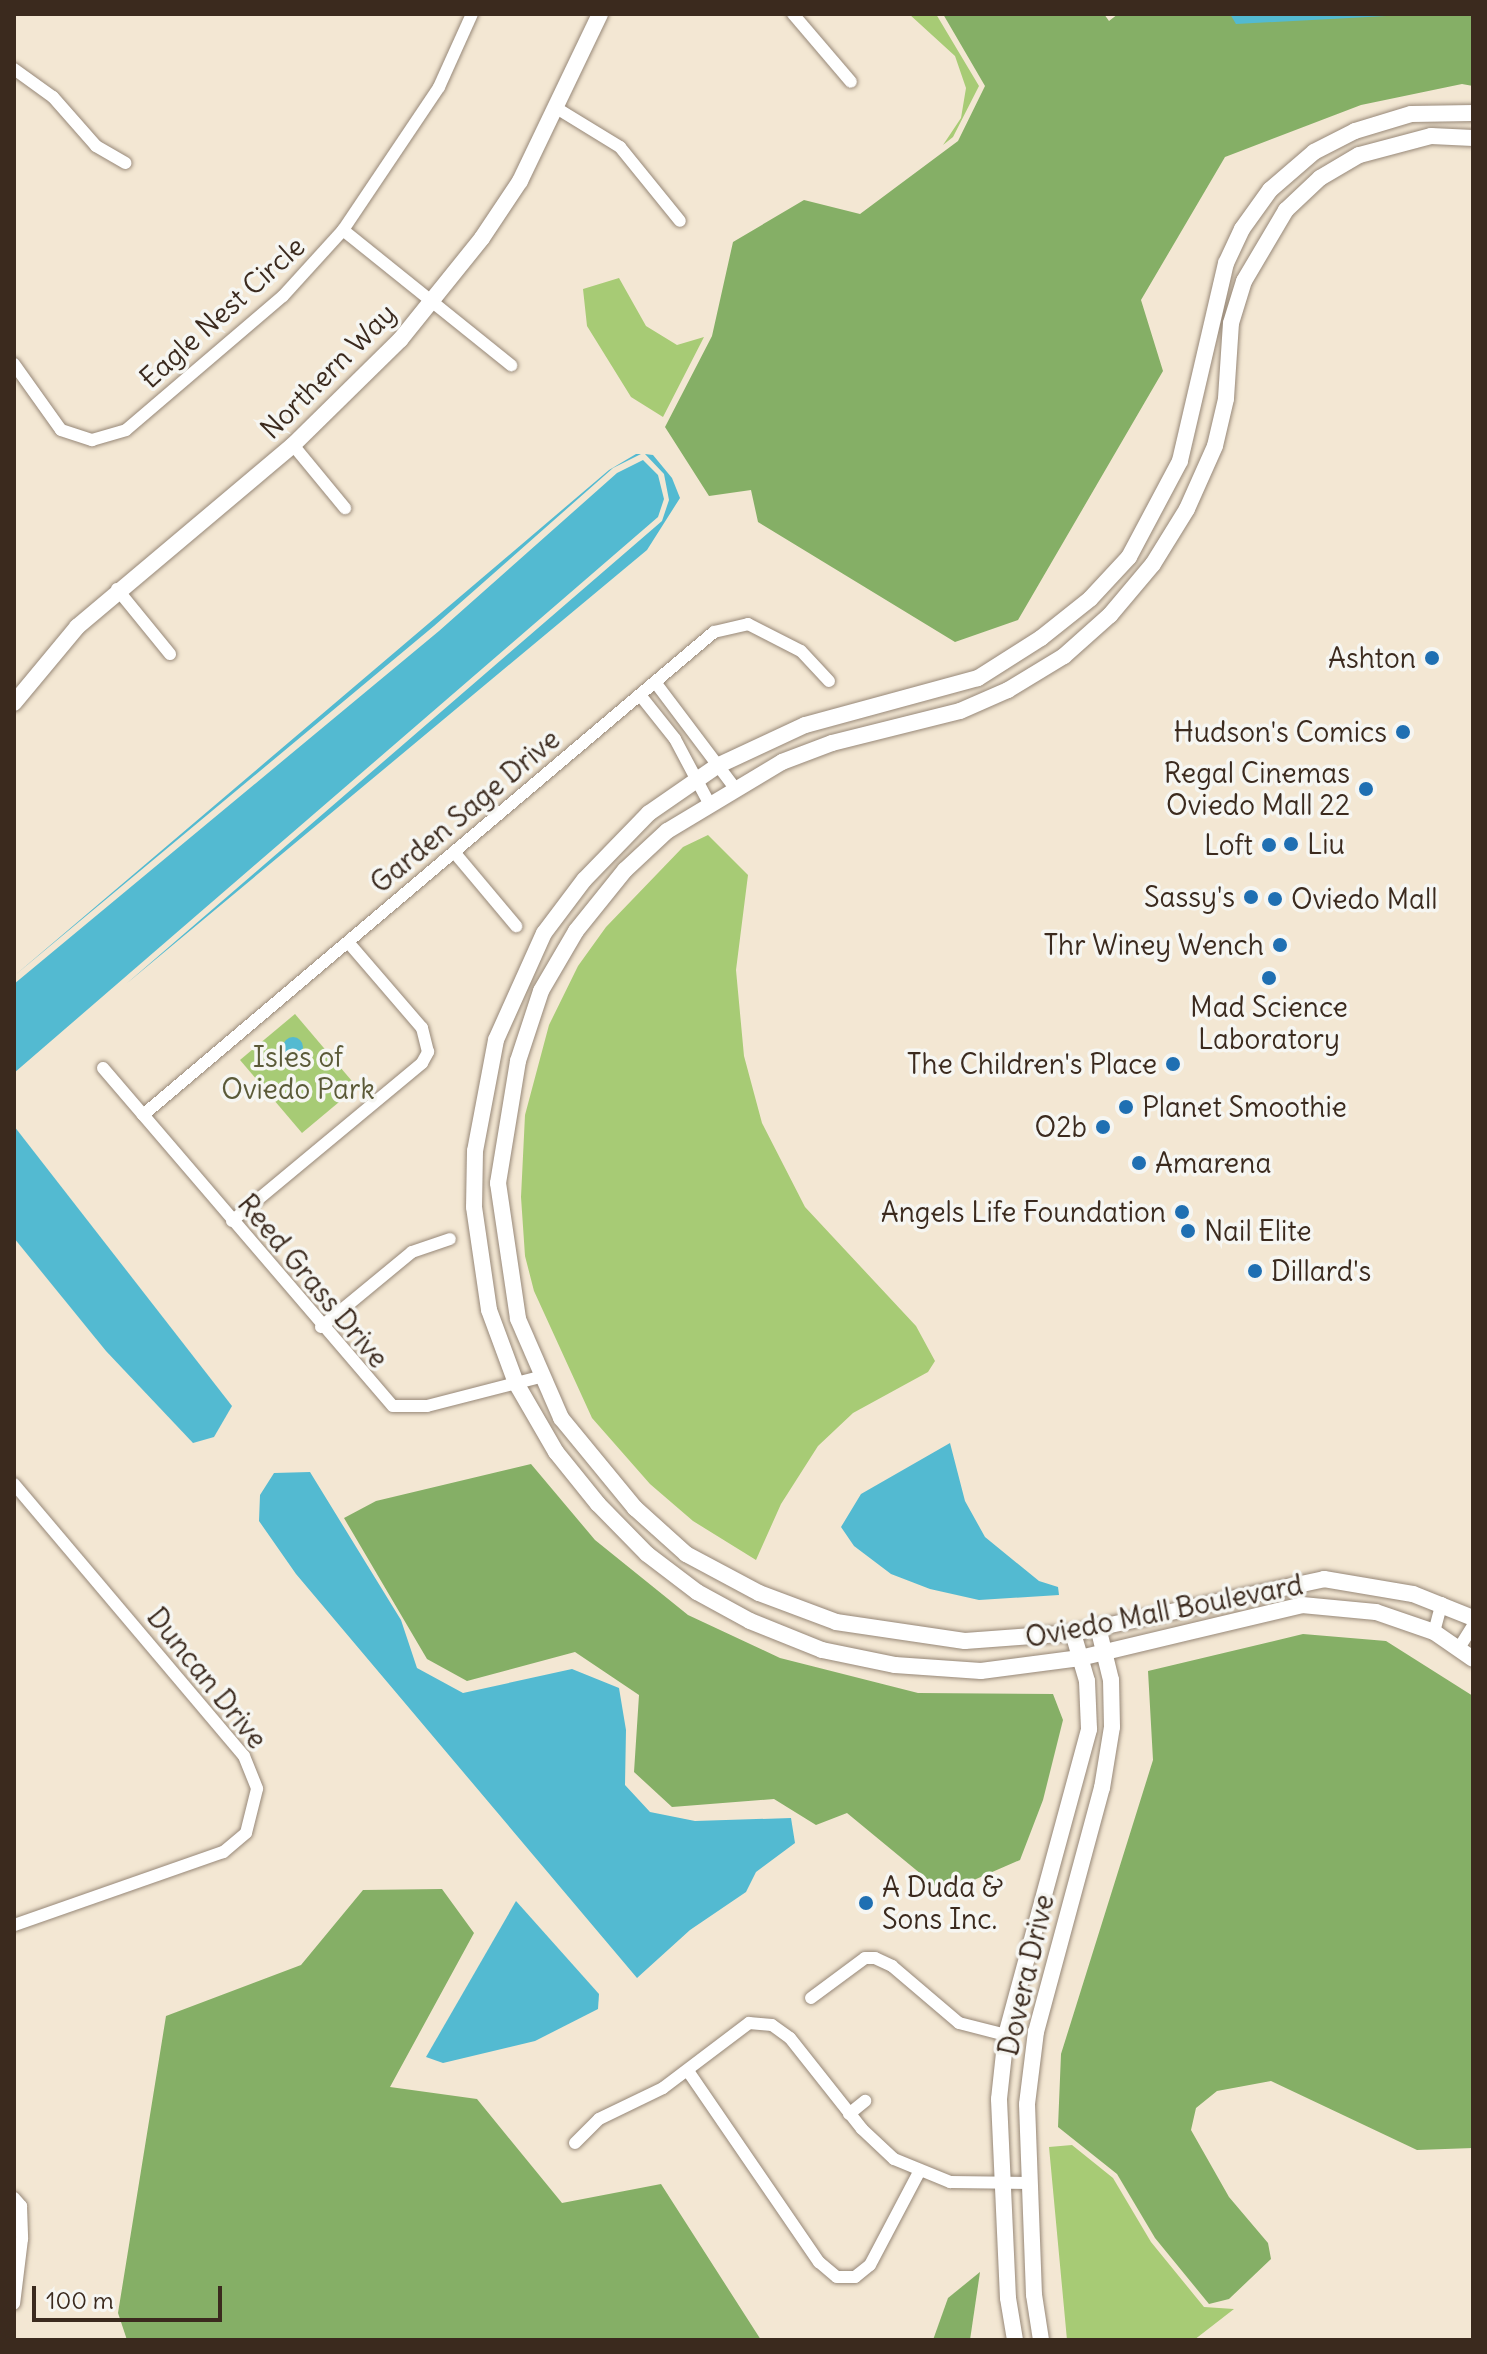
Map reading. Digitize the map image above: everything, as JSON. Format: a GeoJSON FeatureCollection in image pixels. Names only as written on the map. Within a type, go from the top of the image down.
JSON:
{"type":"FeatureCollection","features":[{"type":"Feature","properties":{"kind":"street","name":"Eagle Nest Circle"},"geometry":{"type":"LineString","coordinates":[[14,364],[61,430],[107,439],[126,430],[229,345],[343,230],[439,87],[472,14]]}},
{"type":"Feature","properties":{"kind":"street","name":"Northern Way"},"geometry":{"type":"LineString","coordinates":[[14,703],[48,657],[117,589],[293,445],[435,299],[520,181],[558,109],[600,14]]}},
{"type":"Feature","properties":{"kind":"street"},"geometry":{"type":"LineString","coordinates":[[793,14],[851,82]]}},
{"type":"Feature","properties":{"kind":"street"},"geometry":{"type":"LineString","coordinates":[[14,69],[53,97],[96,146],[126,163]]}},
{"type":"Feature","properties":{"kind":"street"},"geometry":{"type":"LineString","coordinates":[[558,109],[620,147],[680,221]]}},
{"type":"Feature","properties":{"kind":"street","name":"Oviedo Mall Boulevard"},"geometry":{"type":"LineString","coordinates":[[1473,113],[1411,114],[1355,131],[1314,152],[1270,190],[1242,229],[1226,263],[1180,461],[1129,557],[1090,599],[1041,638],[978,678],[805,725],[717,766],[649,813],[584,880],[544,933],[496,1040],[475,1151],[474,1207],[489,1310],[516,1383],[556,1452],[598,1504],[660,1564],[697,1592],[750,1621],[822,1650],[895,1665],[981,1671],[1080,1658],[1302,1605],[1376,1612],[1434,1632],[1473,1659]]}},
{"type":"Feature","properties":{"kind":"street","name":"Oviedo Mall Boulevard"},"geometry":{"type":"LineString","coordinates":[[1473,138],[1431,136],[1359,155],[1320,178],[1286,210],[1244,281],[1231,323],[1226,399],[1215,446],[1187,509],[1153,564],[1110,615],[1064,656],[1008,690],[960,711],[832,743],[734,787],[667,831],[625,870],[576,931],[541,991],[518,1061],[498,1183],[518,1319],[540,1377],[591,1459],[635,1508],[686,1554],[759,1593],[836,1622],[965,1641],[1073,1633],[1324,1579],[1369,1584],[1442,1603],[1473,1618]]}},
{"type":"Feature","properties":{"kind":"street"},"geometry":{"type":"LineString","coordinates":[[343,230],[435,299],[511,365]]}},
{"type":"Feature","properties":{"kind":"street"},"geometry":{"type":"LineString","coordinates":[[293,445],[345,508]]}},
{"type":"Feature","properties":{"kind":"street"},"geometry":{"type":"LineString","coordinates":[[117,589],[170,654]]}},
{"type":"Feature","properties":{"kind":"street","name":"Garden Sage Drive"},"geometry":{"type":"LineString","coordinates":[[143,1115],[714,632],[735,624],[748,624],[801,651],[829,681]]}},
{"type":"Feature","properties":{"kind":"street"},"geometry":{"type":"LineString","coordinates":[[655,682],[734,787]]}},
{"type":"Feature","properties":{"kind":"street"},"geometry":{"type":"LineString","coordinates":[[640,695],[675,739],[709,803]]}},
{"type":"Feature","properties":{"kind":"street"},"geometry":{"type":"LineString","coordinates":[[675,739],[692,728]]}},
{"type":"Feature","properties":{"kind":"street"},"geometry":{"type":"LineString","coordinates":[[454,852],[516,926]]}},
{"type":"Feature","properties":{"kind":"street"},"geometry":{"type":"LineString","coordinates":[[232,1221],[422,1063],[428,1052],[422,1028],[348,942]]}},
{"type":"Feature","properties":{"kind":"street","name":"Reed Grass Drive"},"geometry":{"type":"LineString","coordinates":[[103,1068],[321,1327],[393,1406],[427,1406],[540,1377]]}},
{"type":"Feature","properties":{"kind":"street"},"geometry":{"type":"LineString","coordinates":[[321,1327],[412,1252],[450,1239]]}},
{"type":"Feature","properties":{"kind":"street","name":"Duncan Drive"},"geometry":{"type":"LineString","coordinates":[[14,1484],[244,1756],[257,1789],[246,1833],[223,1852],[14,1925]]}},
{"type":"Feature","properties":{"kind":"street"},"geometry":{"type":"LineString","coordinates":[[1434,1632],[1442,1603]]}},
{"type":"Feature","properties":{"kind":"street"},"geometry":{"type":"LineString","coordinates":[[1459,1648],[1473,1626]]}},
{"type":"Feature","properties":{"kind":"street","name":"Dovera Drive"},"geometry":{"type":"LineString","coordinates":[[1041,2340],[1029,2183],[1027,2104],[1036,2032],[1102,1788],[1112,1727],[1104,1652],[1098,1627]]}},
{"type":"Feature","properties":{"kind":"street","name":"Dovera Drive"},"geometry":{"type":"LineString","coordinates":[[1015,2340],[1000,2182],[999,2099],[1006,2035],[1089,1729],[1080,1658],[1073,1633]]}},
{"type":"Feature","properties":{"kind":"street"},"geometry":{"type":"LineString","coordinates":[[811,1998],[865,1958],[875,1958],[892,1966],[959,2023],[1006,2035]]}},
{"type":"Feature","properties":{"kind":"street"},"geometry":{"type":"LineString","coordinates":[[575,2143],[599,2119],[688,2071],[749,2023],[772,2025],[790,2038],[849,2114],[894,2159],[919,2172],[950,2182],[1029,2183]]}},
{"type":"Feature","properties":{"kind":"street"},"geometry":{"type":"LineString","coordinates":[[688,2071],[819,2262],[837,2277],[855,2277],[870,2265],[919,2172]]}},
{"type":"Feature","properties":{"kind":"street"},"geometry":{"type":"LineString","coordinates":[[849,2114],[865,2101]]}},
{"type":"Feature","properties":{"kind":"street"},"geometry":{"type":"LineString","coordinates":[[14,2198],[21,2206],[22,2239],[14,2304]]}},
{"type":"Feature","properties":{"kind":"green space"},"geometry":{"type":"Polygon","coordinates":[[[909,14],[936,14],[979,86],[953,137],[943,145],[961,118],[966,88],[955,56],[909,14]]]}},
{"type":"Feature","properties":{"kind":"green space"},"geometry":{"type":"Polygon","coordinates":[[[943,14],[1104,14],[1109,21],[1118,14],[1473,14],[1473,86],[1462,84],[1361,105],[1225,157],[1141,300],[1163,371],[1018,620],[955,642],[758,522],[751,490],[709,496],[665,427],[712,336],[733,242],[804,200],[860,214],[958,141],[985,86],[943,14]]]}},
{"type":"Feature","properties":{"kind":"green space"},"geometry":{"type":"Polygon","coordinates":[[[619,278],[646,326],[677,345],[704,337],[663,417],[631,397],[587,326],[583,289],[619,278]]]}},
{"type":"Feature","properties":{"kind":"green space"},"geometry":{"type":"Polygon","coordinates":[[[708,835],[748,875],[736,970],[744,1056],[762,1123],[805,1207],[916,1326],[935,1361],[928,1372],[853,1413],[818,1446],[781,1504],[756,1560],[693,1521],[650,1484],[592,1418],[534,1291],[525,1256],[521,1197],[525,1115],[549,1025],[578,966],[606,927],[683,847],[708,835]]]}},
{"type":"Feature","properties":{"kind":"green space","name":"Isles of Oviedo Park"},"geometry":{"type":"Polygon","coordinates":[[[295,1014],[357,1087],[302,1133],[240,1060],[295,1014]]]}},
{"type":"Feature","properties":{"kind":"green space"},"geometry":{"type":"Polygon","coordinates":[[[531,1464],[595,1540],[688,1615],[780,1658],[918,1693],[1053,1694],[1063,1720],[1043,1800],[1020,1860],[944,1893],[847,1813],[816,1825],[774,1799],[672,1807],[634,1772],[639,1695],[575,1652],[467,1681],[427,1659],[344,1518],[376,1501],[531,1464]]]}},
{"type":"Feature","properties":{"kind":"green space"},"geometry":{"type":"Polygon","coordinates":[[[1303,1634],[1386,1641],[1473,1696],[1473,2148],[1417,2150],[1271,2081],[1217,2091],[1196,2108],[1191,2130],[1229,2197],[1268,2243],[1271,2259],[1229,2299],[1209,2304],[1155,2238],[1117,2174],[1058,2127],[1061,2054],[1153,1760],[1148,1671],[1303,1634]]]}},
{"type":"Feature","properties":{"kind":"green space"},"geometry":{"type":"Polygon","coordinates":[[[442,1889],[474,1933],[390,2087],[477,2099],[562,2203],[661,2184],[761,2340],[127,2340],[118,2313],[166,2016],[301,1965],[363,1890],[442,1889]]]}},
{"type":"Feature","properties":{"kind":"green space"},"geometry":{"type":"Polygon","coordinates":[[[1072,2145],[1113,2178],[1151,2242],[1204,2307],[1234,2309],[1194,2340],[1067,2340],[1049,2147],[1072,2145]]]}},
{"type":"Feature","properties":{"kind":"green space"},"geometry":{"type":"Polygon","coordinates":[[[980,2272],[970,2340],[933,2340],[948,2298],[980,2272]]]}},
{"type":"Feature","properties":{"kind":"water"},"geometry":{"type":"Polygon","coordinates":[[[1230,14],[1424,14],[1236,24],[1230,14]]]}},
{"type":"Feature","properties":{"kind":"water"},"geometry":{"type":"Polygon","coordinates":[[[636,454],[641,454],[613,468],[434,626],[14,976],[609,470],[636,454]]]}},
{"type":"Feature","properties":{"kind":"water"},"geometry":{"type":"Polygon","coordinates":[[[645,454],[653,455],[672,478],[680,498],[647,550],[126,984],[662,521],[669,500],[664,474],[645,454]]]}},
{"type":"Feature","properties":{"kind":"water"},"geometry":{"type":"Polygon","coordinates":[[[643,460],[658,475],[664,499],[658,517],[14,1073],[14,984],[439,631],[617,473],[643,460]]]}},
{"type":"Feature","properties":{"kind":"water"},"geometry":{"type":"Polygon","coordinates":[[[293,1037],[300,1040],[303,1047],[300,1054],[293,1057],[286,1054],[283,1047],[286,1040],[293,1037]]]}},
{"type":"Feature","properties":{"kind":"water"},"geometry":{"type":"Polygon","coordinates":[[[14,1126],[232,1406],[214,1437],[193,1443],[106,1351],[14,1238],[14,1126]]]}},
{"type":"Feature","properties":{"kind":"water"},"geometry":{"type":"Polygon","coordinates":[[[950,1443],[965,1501],[985,1537],[1039,1581],[1058,1587],[1059,1595],[979,1600],[930,1589],[891,1574],[854,1546],[841,1527],[861,1494],[950,1443]]]}},
{"type":"Feature","properties":{"kind":"water"},"geometry":{"type":"Polygon","coordinates":[[[310,1472],[401,1620],[417,1668],[463,1693],[572,1669],[619,1688],[626,1730],[625,1785],[650,1812],[695,1821],[791,1818],[795,1843],[756,1872],[746,1892],[690,1930],[637,1978],[296,1574],[259,1521],[260,1495],[274,1473],[310,1472]]]}},
{"type":"Feature","properties":{"kind":"water"},"geometry":{"type":"Polygon","coordinates":[[[516,1901],[599,1994],[598,2009],[535,2041],[443,2063],[426,2057],[516,1901]]]}},
{"type":"Feature","properties":{"kind":"place","name":"Ashton"},"geometry":{"type":"Point","coordinates":[1432,658]}},
{"type":"Feature","properties":{"kind":"place","name":"Hudson's Comics"},"geometry":{"type":"Point","coordinates":[1403,732]}},
{"type":"Feature","properties":{"kind":"place","name":"Regal Cinemas Oviedo Mall 22"},"geometry":{"type":"Point","coordinates":[1366,789]}},
{"type":"Feature","properties":{"kind":"place","name":"Liu"},"geometry":{"type":"Point","coordinates":[1291,844]}},
{"type":"Feature","properties":{"kind":"place","name":"Loft"},"geometry":{"type":"Point","coordinates":[1269,845]}},
{"type":"Feature","properties":{"kind":"place","name":"Sassy's"},"geometry":{"type":"Point","coordinates":[1251,897]}},
{"type":"Feature","properties":{"kind":"place","name":"Oviedo Mall"},"geometry":{"type":"Point","coordinates":[1275,899]}},
{"type":"Feature","properties":{"kind":"place","name":"Thr Winey Wench"},"geometry":{"type":"Point","coordinates":[1280,945]}},
{"type":"Feature","properties":{"kind":"place","name":"Mad Science Laboratory"},"geometry":{"type":"Point","coordinates":[1269,978]}},
{"type":"Feature","properties":{"kind":"place","name":"The Children's Place"},"geometry":{"type":"Point","coordinates":[1173,1064]}},
{"type":"Feature","properties":{"kind":"place","name":"Planet Smoothie"},"geometry":{"type":"Point","coordinates":[1126,1107]}},
{"type":"Feature","properties":{"kind":"place","name":"O2b"},"geometry":{"type":"Point","coordinates":[1103,1127]}},
{"type":"Feature","properties":{"kind":"place","name":"Amarena"},"geometry":{"type":"Point","coordinates":[1139,1163]}},
{"type":"Feature","properties":{"kind":"place","name":"Angels Life Foundation"},"geometry":{"type":"Point","coordinates":[1182,1212]}},
{"type":"Feature","properties":{"kind":"place","name":"Nail Elite"},"geometry":{"type":"Point","coordinates":[1188,1231]}},
{"type":"Feature","properties":{"kind":"place","name":"Dillard's"},"geometry":{"type":"Point","coordinates":[1255,1271]}},
{"type":"Feature","properties":{"kind":"place","name":"A Duda & Sons Inc."},"geometry":{"type":"Point","coordinates":[866,1903]}}]}
